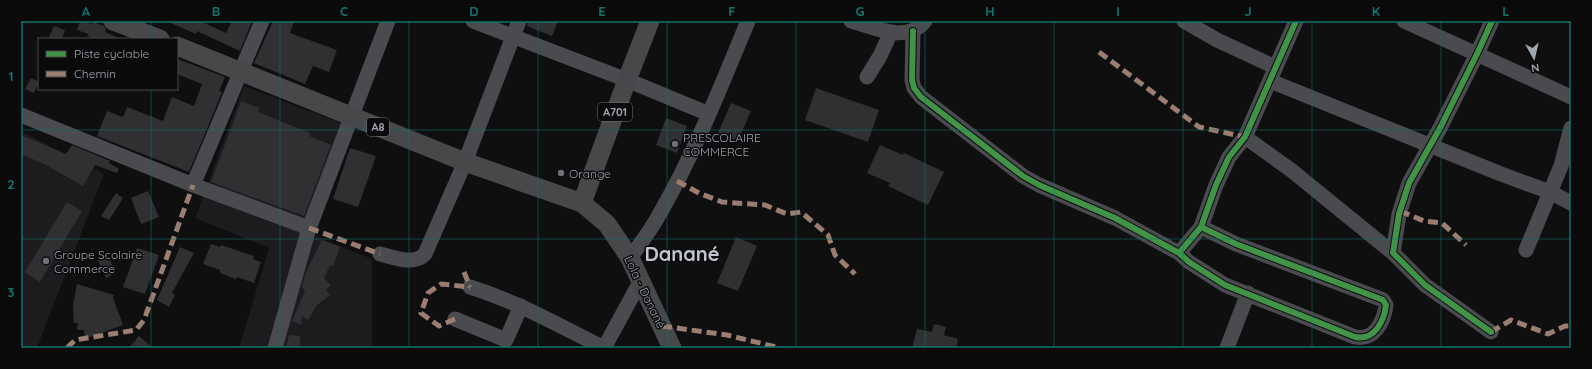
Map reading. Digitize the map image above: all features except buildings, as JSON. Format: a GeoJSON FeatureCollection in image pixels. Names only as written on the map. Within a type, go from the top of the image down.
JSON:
{"type":"FeatureCollection","features":[{"type":"Feature","properties":{"kind":"main road"},"geometry":{"type":"LineString","coordinates":[[113,21],[134,25],[158,38]]}},
{"type":"Feature","properties":{"kind":"main road","name":"A701"},"geometry":{"type":"LineString","coordinates":[[582,203],[650,21]]}},
{"type":"Feature","properties":{"kind":"main road","name":"A8"},"geometry":{"type":"LineString","coordinates":[[178,46],[241,70],[465,162],[582,203]]}},
{"type":"Feature","properties":{"kind":"main road","name":"Lola - Danané"},"geometry":{"type":"LineString","coordinates":[[582,203],[607,224],[630,258],[672,348]]}},
{"type":"Feature","properties":{"kind":"street"},"geometry":{"type":"LineString","coordinates":[[193,185],[262,21]]}},
{"type":"Feature","properties":{"kind":"street"},"geometry":{"type":"LineString","coordinates":[[275,348],[309,228],[388,21]]}},
{"type":"Feature","properties":{"kind":"street"},"geometry":{"type":"LineString","coordinates":[[473,21],[627,80],[709,114]]}},
{"type":"Feature","properties":{"kind":"street"},"geometry":{"type":"LineString","coordinates":[[380,254],[405,260],[418,260],[425,254],[465,162],[519,21]]}},
{"type":"Feature","properties":{"kind":"street"},"geometry":{"type":"LineString","coordinates":[[630,258],[659,216],[709,114],[748,21]]}},
{"type":"Feature","properties":{"kind":"street"},"geometry":{"type":"LineString","coordinates":[[851,21],[891,32],[906,33],[921,26],[925,21]]}},
{"type":"Feature","properties":{"kind":"street"},"geometry":{"type":"LineString","coordinates":[[1184,21],[1273,74],[1430,145],[1550,192],[1571,203]]}},
{"type":"Feature","properties":{"kind":"street"},"geometry":{"type":"LineString","coordinates":[[1179,253],[1201,227],[1216,185],[1230,157],[1245,137],[1296,21]]}},
{"type":"Feature","properties":{"kind":"street"},"geometry":{"type":"LineString","coordinates":[[1404,21],[1571,97]]}},
{"type":"Feature","properties":{"kind":"street"},"geometry":{"type":"LineString","coordinates":[[1393,253],[1399,214],[1409,183],[1440,128],[1492,21]]}},
{"type":"Feature","properties":{"kind":"street"},"geometry":{"type":"LineString","coordinates":[[913,31],[912,80],[914,88],[920,97],[1023,176],[1039,185],[1115,218],[1179,253],[1189,262],[1225,285],[1355,337],[1365,338],[1374,332],[1383,319],[1385,302],[1378,298],[1236,244],[1201,227]]}},
{"type":"Feature","properties":{"kind":"street"},"geometry":{"type":"LineString","coordinates":[[867,77],[880,56],[891,32]]}},
{"type":"Feature","properties":{"kind":"street"},"geometry":{"type":"LineString","coordinates":[[21,115],[193,185],[309,228]]}},
{"type":"Feature","properties":{"kind":"street"},"geometry":{"type":"LineString","coordinates":[[1526,250],[1561,166],[1571,128]]}},
{"type":"Feature","properties":{"kind":"street"},"geometry":{"type":"LineString","coordinates":[[1245,137],[1291,170],[1393,253],[1425,285],[1491,332]]}},
{"type":"Feature","properties":{"kind":"street"},"geometry":{"type":"LineString","coordinates":[[470,287],[490,293],[521,306],[604,348],[640,282]]}},
{"type":"Feature","properties":{"kind":"street"},"geometry":{"type":"LineString","coordinates":[[1227,348],[1248,293]]}},
{"type":"Feature","properties":{"kind":"street"},"geometry":{"type":"LineString","coordinates":[[455,319],[511,344],[521,306]]}},
{"type":"Feature","properties":{"kind":"shaded area"},"geometry":{"type":"Polygon","coordinates":[[[244,86],[354,128],[315,236],[372,259],[372,348],[239,348],[269,248],[195,218],[244,86]]]}},
{"type":"Feature","properties":{"kind":"shaded area","name":"Groupe Scolaire Commerce"},"geometry":{"type":"Polygon","coordinates":[[[21,131],[104,174],[37,348],[21,348],[21,131]]]}},
{"type":"Feature","properties":{"kind":"marked path"},"geometry":{"type":"LineString","coordinates":[[1099,52],[1199,127],[1245,137]]}},
{"type":"Feature","properties":{"kind":"marked path"},"geometry":{"type":"LineString","coordinates":[[677,181],[699,193],[722,202],[765,205],[787,214],[801,212],[828,235],[835,255],[855,274]]}},
{"type":"Feature","properties":{"kind":"marked path"},"geometry":{"type":"LineString","coordinates":[[67,348],[75,340],[136,330],[144,320],[193,185]]}},
{"type":"Feature","properties":{"kind":"marked path"},"geometry":{"type":"LineString","coordinates":[[1400,211],[1424,221],[1442,223],[1466,245]]}},
{"type":"Feature","properties":{"kind":"marked path"},"geometry":{"type":"LineString","coordinates":[[309,228],[380,254]]}},
{"type":"Feature","properties":{"kind":"marked path"},"geometry":{"type":"LineString","coordinates":[[464,272],[470,287]]}},
{"type":"Feature","properties":{"kind":"marked path"},"geometry":{"type":"LineString","coordinates":[[455,319],[439,326],[421,313],[428,293],[441,284],[470,287]]}},
{"type":"Feature","properties":{"kind":"marked path"},"geometry":{"type":"LineString","coordinates":[[1491,332],[1511,320],[1548,334],[1565,326],[1571,326]]}},
{"type":"Feature","properties":{"kind":"marked path"},"geometry":{"type":"LineString","coordinates":[[662,326],[727,335],[780,348]]}},
{"type":"Feature","properties":{"kind":"cycle path"},"geometry":{"type":"LineString","coordinates":[[913,31],[912,80],[914,88],[921,97],[1023,176],[1039,185],[1115,218],[1179,253],[1201,227],[1216,185],[1229,157],[1245,137],[1296,21]]}},
{"type":"Feature","properties":{"kind":"cycle path"},"geometry":{"type":"LineString","coordinates":[[1491,332],[1425,285],[1393,253],[1399,214],[1409,183],[1440,128],[1492,21]]}},
{"type":"Feature","properties":{"kind":"cycle path"},"geometry":{"type":"LineString","coordinates":[[1179,253],[1189,262],[1225,285],[1355,337],[1368,336],[1373,333],[1380,324],[1386,305],[1383,300],[1236,244],[1201,227]]}},
{"type":"Feature","properties":{"kind":"place","name":"PRESCOLAIRE COMMERCE"},"geometry":{"type":"Point","coordinates":[675,144]}},
{"type":"Feature","properties":{"kind":"place","name":"Orange"},"geometry":{"type":"Point","coordinates":[561,173]}},
{"type":"Feature","properties":{"kind":"place","name":"Groupe Scolaire Commerce"},"geometry":{"type":"Point","coordinates":[46,261]}},
{"type":"Feature","properties":{"kind":"district","name":"Danané"},"geometry":{"type":"Point","coordinates":[682,253]}}]}
